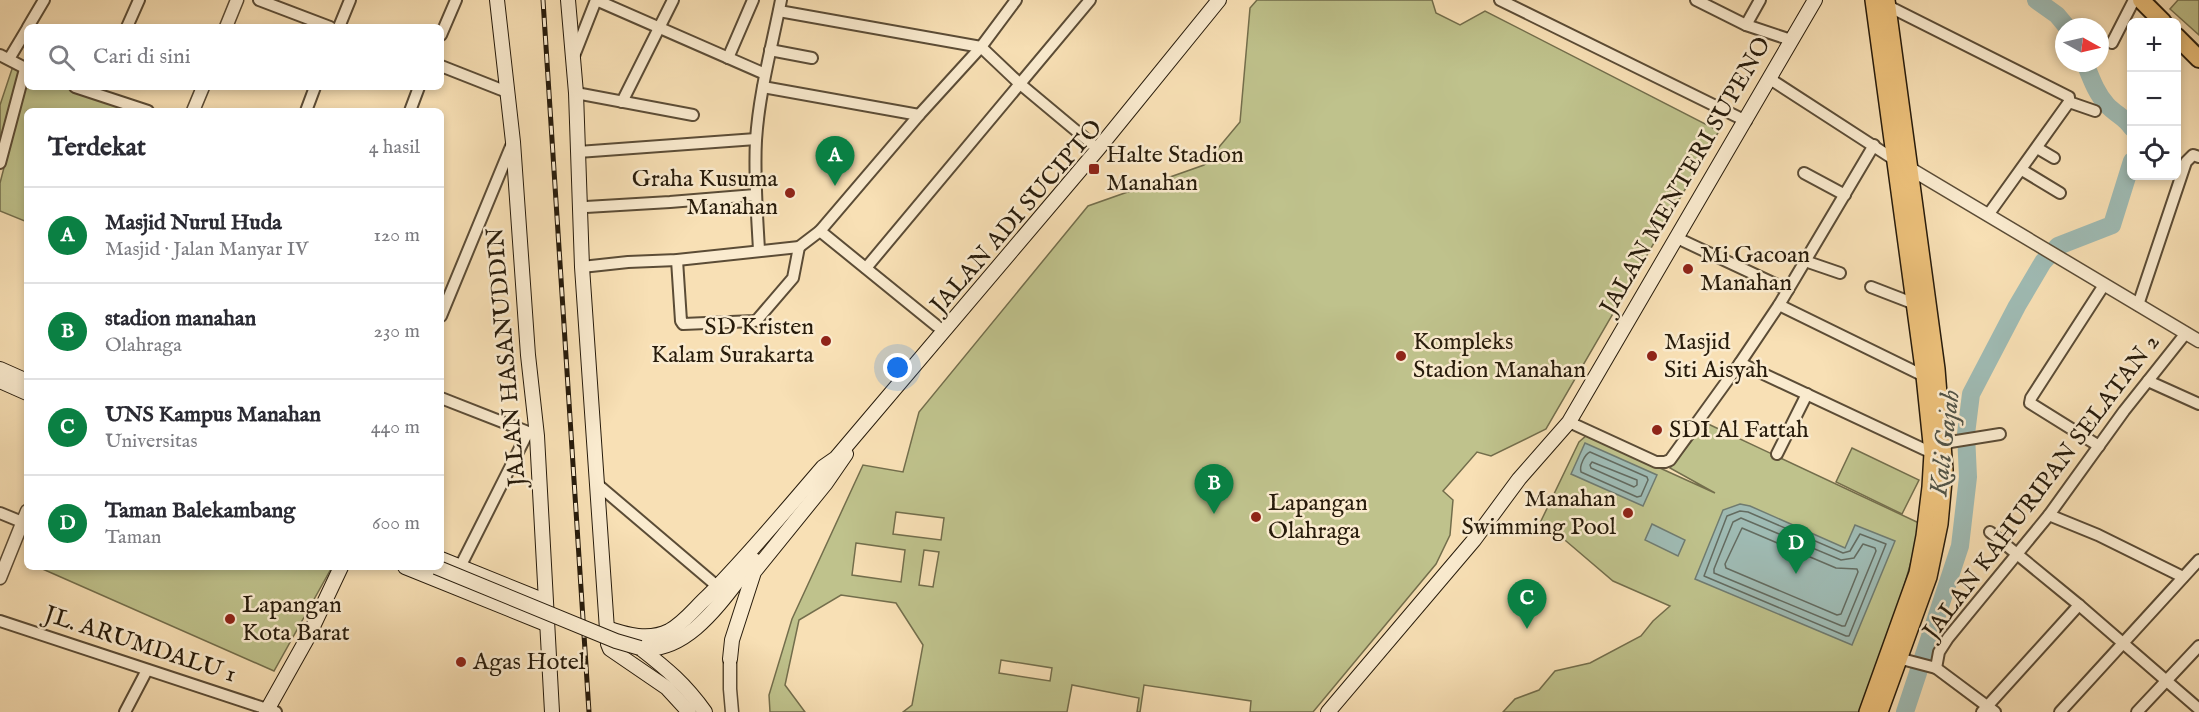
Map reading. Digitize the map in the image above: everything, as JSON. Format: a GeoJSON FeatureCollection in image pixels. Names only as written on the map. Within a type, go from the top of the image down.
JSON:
{"type":"FeatureCollection","features":[{"type":"Feature","properties":{"kind":"highway"},"geometry":{"type":"LineString","coordinates":[[2141,0],[2159,18]]}},
{"type":"Feature","properties":{"kind":"highway"},"geometry":{"type":"LineString","coordinates":[[2181,41],[2199,59]]}},
{"type":"Feature","properties":{"kind":"main road","name":"JALAN HASANUDDIN"},"geometry":{"type":"LineString","coordinates":[[497,0],[513,142],[552,712]]}},
{"type":"Feature","properties":{"kind":"main road"},"geometry":{"type":"LineString","coordinates":[[568,0],[576,93],[582,267],[608,644],[610,649],[666,688],[689,712]]}},
{"type":"Feature","properties":{"kind":"main road","name":"JALAN ADI SUCIPTO"},"geometry":{"type":"LineString","coordinates":[[730,659],[732,640],[754,572],[826,483],[835,462],[1098,149],[1219,0]]}},
{"type":"Feature","properties":{"kind":"main road","name":"JALAN ADI SUCIPTO"},"geometry":{"type":"LineString","coordinates":[[607,628],[630,636],[652,636],[668,631],[681,623],[823,467],[835,462],[862,437],[1104,151],[1227,0]]}},
{"type":"Feature","properties":{"kind":"main road","name":"JALAN MENTERI SUPENO"},"geometry":{"type":"LineString","coordinates":[[1328,712],[1474,540],[1519,479],[1569,422],[1815,0]]}},
{"type":"Feature","properties":{"kind":"main road"},"geometry":{"type":"LineString","coordinates":[[1867,712],[1899,658],[1924,536],[1932,453],[1915,304],[1872,0]]}},
{"type":"Feature","properties":{"kind":"main road"},"geometry":{"type":"LineString","coordinates":[[1880,712],[1929,577],[1940,524],[1948,442],[1887,3]]}},
{"type":"Feature","properties":{"kind":"main road"},"geometry":{"type":"LineString","coordinates":[[0,369],[24,380]]}},
{"type":"Feature","properties":{"kind":"main road"},"geometry":{"type":"LineString","coordinates":[[0,381],[24,392]]}},
{"type":"Feature","properties":{"kind":"main road"},"geometry":{"type":"LineString","coordinates":[[443,570],[616,641],[640,648],[665,647],[678,642],[699,625],[835,462]]}},
{"type":"Feature","properties":{"kind":"main road"},"geometry":{"type":"LineString","coordinates":[[444,560],[545,601]]}},
{"type":"Feature","properties":{"kind":"main road"},"geometry":{"type":"LineString","coordinates":[[270,711],[340,570]]}},
{"type":"Feature","properties":{"kind":"main road"},"geometry":{"type":"LineString","coordinates":[[412,570],[546,624]]}},
{"type":"Feature","properties":{"kind":"main road"},"geometry":{"type":"LineString","coordinates":[[640,648],[678,678],[705,712]]}},
{"type":"Feature","properties":{"kind":"street"},"geometry":{"type":"LineString","coordinates":[[30,24],[44,0]]}},
{"type":"Feature","properties":{"kind":"street"},"geometry":{"type":"LineString","coordinates":[[129,24],[139,0]]}},
{"type":"Feature","properties":{"kind":"street"},"geometry":{"type":"LineString","coordinates":[[227,24],[237,0]]}},
{"type":"Feature","properties":{"kind":"street"},"geometry":{"type":"LineString","coordinates":[[259,0],[322,24]]}},
{"type":"Feature","properties":{"kind":"street"},"geometry":{"type":"LineString","coordinates":[[340,24],[350,0]]}},
{"type":"Feature","properties":{"kind":"street"},"geometry":{"type":"LineString","coordinates":[[444,28],[456,0]]}},
{"type":"Feature","properties":{"kind":"street"},"geometry":{"type":"LineString","coordinates":[[573,60],[596,0],[765,74]]}},
{"type":"Feature","properties":{"kind":"street"},"geometry":{"type":"LineString","coordinates":[[622,102],[673,0]]}},
{"type":"Feature","properties":{"kind":"street"},"geometry":{"type":"LineString","coordinates":[[728,58],[753,0]]}},
{"type":"Feature","properties":{"kind":"street"},"geometry":{"type":"LineString","coordinates":[[582,267],[677,260],[799,246],[820,231],[919,115],[981,47],[1016,0]]}},
{"type":"Feature","properties":{"kind":"street"},"geometry":{"type":"LineString","coordinates":[[866,268],[1089,0]]}},
{"type":"Feature","properties":{"kind":"street"},"geometry":{"type":"LineString","coordinates":[[1500,0],[1746,121]]}},
{"type":"Feature","properties":{"kind":"street"},"geometry":{"type":"LineString","coordinates":[[1696,0],[1746,25],[1791,40]]}},
{"type":"Feature","properties":{"kind":"street"},"geometry":{"type":"LineString","coordinates":[[1746,25],[1760,0]]}},
{"type":"Feature","properties":{"kind":"street"},"geometry":{"type":"LineString","coordinates":[[2112,43],[2134,0]]}},
{"type":"Feature","properties":{"kind":"street"},"geometry":{"type":"LineString","coordinates":[[1887,3],[2095,111]]}},
{"type":"Feature","properties":{"kind":"street"},"geometry":{"type":"LineString","coordinates":[[759,250],[755,195],[756,140],[765,74],[780,6],[981,47],[1019,83],[1098,149]]}},
{"type":"Feature","properties":{"kind":"street"},"geometry":{"type":"LineString","coordinates":[[24,33],[5,57],[24,68]]}},
{"type":"Feature","properties":{"kind":"street"},"geometry":{"type":"LineString","coordinates":[[770,50],[812,58]]}},
{"type":"Feature","properties":{"kind":"street"},"geometry":{"type":"LineString","coordinates":[[444,67],[507,92]]}},
{"type":"Feature","properties":{"kind":"street"},"geometry":{"type":"LineString","coordinates":[[0,163],[24,76]]}},
{"type":"Feature","properties":{"kind":"street"},"geometry":{"type":"LineString","coordinates":[[1770,79],[1895,160]]}},
{"type":"Feature","properties":{"kind":"street"},"geometry":{"type":"LineString","coordinates":[[763,87],[919,115]]}},
{"type":"Feature","properties":{"kind":"street"},"geometry":{"type":"LineString","coordinates":[[194,108],[202,90]]}},
{"type":"Feature","properties":{"kind":"street"},"geometry":{"type":"LineString","coordinates":[[307,108],[314,90]]}},
{"type":"Feature","properties":{"kind":"street"},"geometry":{"type":"LineString","coordinates":[[411,108],[418,90]]}},
{"type":"Feature","properties":{"kind":"street"},"geometry":{"type":"LineString","coordinates":[[99,91],[141,108]]}},
{"type":"Feature","properties":{"kind":"street"},"geometry":{"type":"LineString","coordinates":[[576,93],[693,116]]}},
{"type":"Feature","properties":{"kind":"street"},"geometry":{"type":"LineString","coordinates":[[1988,215],[2022,170],[2068,98]]}},
{"type":"Feature","properties":{"kind":"street"},"geometry":{"type":"LineString","coordinates":[[578,153],[756,140]]}},
{"type":"Feature","properties":{"kind":"street"},"geometry":{"type":"LineString","coordinates":[[444,309],[513,142]]}},
{"type":"Feature","properties":{"kind":"street"},"geometry":{"type":"LineString","coordinates":[[1569,422],[1656,462],[1665,462],[1673,456],[1779,304],[1874,145]]}},
{"type":"Feature","properties":{"kind":"street"},"geometry":{"type":"LineString","coordinates":[[2037,148],[2054,158]]}},
{"type":"Feature","properties":{"kind":"street"},"geometry":{"type":"LineString","coordinates":[[2138,306],[2186,162],[2196,156]]}},
{"type":"Feature","properties":{"kind":"street"},"geometry":{"type":"LineString","coordinates":[[1909,168],[2037,243],[2138,306],[2199,340]]}},
{"type":"Feature","properties":{"kind":"street"},"geometry":{"type":"LineString","coordinates":[[2022,170],[2060,193]]}},
{"type":"Feature","properties":{"kind":"street"},"geometry":{"type":"LineString","coordinates":[[1804,173],[1845,195]]}},
{"type":"Feature","properties":{"kind":"street"},"geometry":{"type":"LineString","coordinates":[[586,207],[755,195]]}},
{"type":"Feature","properties":{"kind":"street"},"geometry":{"type":"LineString","coordinates":[[820,231],[937,326]]}},
{"type":"Feature","properties":{"kind":"street"},"geometry":{"type":"LineString","coordinates":[[1677,238],[1788,290]]}},
{"type":"Feature","properties":{"kind":"street"},"geometry":{"type":"LineString","coordinates":[[677,260],[683,324],[754,321],[794,278],[799,246]]}},
{"type":"Feature","properties":{"kind":"street"},"geometry":{"type":"LineString","coordinates":[[1805,261],[1840,273]]}},
{"type":"Feature","properties":{"kind":"street"},"geometry":{"type":"LineString","coordinates":[[2099,446],[2030,403],[2031,398],[2104,285]]}},
{"type":"Feature","properties":{"kind":"street"},"geometry":{"type":"LineString","coordinates":[[1871,287],[1915,304]]}},
{"type":"Feature","properties":{"kind":"street"},"geometry":{"type":"LineString","coordinates":[[1779,304],[1924,376]]}},
{"type":"Feature","properties":{"kind":"street","name":"JALAN KAHURIPAN SELATAN 2"},"geometry":{"type":"LineString","coordinates":[[1934,668],[1948,638],[2049,515],[2186,333]]}},
{"type":"Feature","properties":{"kind":"street"},"geometry":{"type":"LineString","coordinates":[[1740,363],[1932,453]]}},
{"type":"Feature","properties":{"kind":"street"},"geometry":{"type":"LineString","coordinates":[[2148,381],[2199,404]]}},
{"type":"Feature","properties":{"kind":"street"},"geometry":{"type":"LineString","coordinates":[[1777,454],[1807,394]]}},
{"type":"Feature","properties":{"kind":"street"},"geometry":{"type":"LineString","coordinates":[[444,399],[533,434],[460,567]]}},
{"type":"Feature","properties":{"kind":"street"},"geometry":{"type":"LineString","coordinates":[[1948,442],[2000,434]]}},
{"type":"Feature","properties":{"kind":"street"},"geometry":{"type":"LineString","coordinates":[[597,484],[717,586]]}},
{"type":"Feature","properties":{"kind":"street"},"geometry":{"type":"LineString","coordinates":[[0,513],[24,517]]}},
{"type":"Feature","properties":{"kind":"street"},"geometry":{"type":"LineString","coordinates":[[2049,515],[2183,577]]}},
{"type":"Feature","properties":{"kind":"street"},"geometry":{"type":"LineString","coordinates":[[0,578],[24,519]]}},
{"type":"Feature","properties":{"kind":"street"},"geometry":{"type":"LineString","coordinates":[[1990,532],[2079,605],[2199,709]]}},
{"type":"Feature","properties":{"kind":"street"},"geometry":{"type":"LineString","coordinates":[[2060,712],[2199,560]]}},
{"type":"Feature","properties":{"kind":"street"},"geometry":{"type":"LineString","coordinates":[[1899,658],[1934,668],[1988,710],[2079,605]]}},
{"type":"Feature","properties":{"kind":"street","name":"JL. ARUMDALU 1"},"geometry":{"type":"LineString","coordinates":[[0,621],[270,711]]}},
{"type":"Feature","properties":{"kind":"street"},"geometry":{"type":"LineString","coordinates":[[2137,712],[2199,646]]}},
{"type":"Feature","properties":{"kind":"street"},"geometry":{"type":"LineString","coordinates":[[730,659],[732,712]]}},
{"type":"Feature","properties":{"kind":"street"},"geometry":{"type":"LineString","coordinates":[[125,712],[147,670]]}},
{"type":"Feature","properties":{"kind":"green space","name":"Kompleks Stadion Manahan"},"geometry":{"type":"Polygon","coordinates":[[[1257,0],[1432,0],[1436,13],[1460,25],[1485,11],[1719,131],[1546,429],[1491,456],[1477,452],[1443,491],[1453,500],[1450,535],[1436,564],[1313,712],[1250,712],[1251,701],[1144,685],[1140,712],[1137,712],[1139,698],[1072,685],[1067,712],[903,712],[912,705],[923,645],[896,603],[841,595],[799,620],[785,685],[805,712],[770,712],[769,695],[792,619],[863,465],[903,472],[919,412],[1088,206],[1204,165],[1240,122],[1250,8],[1257,0]],[[896,512],[893,534],[941,540],[944,518],[896,512]],[[856,543],[852,575],[901,582],[905,550],[856,543]],[[924,550],[919,585],[933,587],[939,552],[924,550]],[[1001,660],[999,673],[1050,681],[1052,668],[1001,660]]]}},
{"type":"Feature","properties":{"kind":"green space"},"geometry":{"type":"Polygon","coordinates":[[[2178,0],[2199,0],[2199,35],[2181,18],[2170,9],[2178,0]]]}},
{"type":"Feature","properties":{"kind":"green space"},"geometry":{"type":"Polygon","coordinates":[[[13,66],[23,70],[0,153],[0,105],[13,66]]]}},
{"type":"Feature","properties":{"kind":"green space"},"geometry":{"type":"Polygon","coordinates":[[[24,90],[73,90],[127,108],[24,108],[24,221],[0,211],[0,183],[24,90]]]}},
{"type":"Feature","properties":{"kind":"green space"},"geometry":{"type":"Polygon","coordinates":[[[1706,423],[1919,523],[1917,541],[1894,621],[1860,712],[1503,712],[1515,699],[1539,690],[1555,671],[1590,663],[1641,636],[1670,606],[1613,581],[1559,535],[1540,523],[1579,442],[1587,435],[1715,493],[1670,468],[1706,423]]]}},
{"type":"Feature","properties":{"kind":"green space"},"geometry":{"type":"Polygon","coordinates":[[[1852,448],[1919,480],[1902,514],[1836,482],[1852,448]]]}},
{"type":"Feature","properties":{"kind":"green space","name":"Lapangan Kota Barat"},"geometry":{"type":"Polygon","coordinates":[[[45,570],[330,570],[274,671],[45,570]]]}},
{"type":"Feature","properties":{"kind":"water"},"geometry":{"type":"Polygon","coordinates":[[[1585,443],[1657,475],[1643,506],[1571,474],[1585,443]]]}},
{"type":"Feature","properties":{"kind":"water"},"geometry":{"type":"Polygon","coordinates":[[[1740,504],[1750,506],[1845,548],[1855,525],[1895,541],[1852,645],[1695,579],[1723,510],[1740,504]]]}},
{"type":"Feature","properties":{"kind":"water"},"geometry":{"type":"Polygon","coordinates":[[[1652,524],[1685,540],[1678,556],[1645,540],[1652,524]]]}},
{"type":"Feature","properties":{"kind":"waterway","name":"Kali Gajah"},"geometry":{"type":"LineString","coordinates":[[2036,0],[2060,18]]}},
{"type":"Feature","properties":{"kind":"waterway","name":"Kali Gajah"},"geometry":{"type":"LineString","coordinates":[[2089,72],[2103,100],[2130,126]]}},
{"type":"Feature","properties":{"kind":"waterway","name":"Kali Gajah"},"geometry":{"type":"LineString","coordinates":[[1905,712],[1960,546],[1968,477],[1966,434],[1971,394],[2043,262],[2058,246],[2112,225],[2127,177]]}},
{"type":"Feature","properties":{"kind":"railway"},"geometry":{"type":"LineString","coordinates":[[543,0],[589,712]]}},
{"type":"Feature","properties":{"kind":"place","name":"Halte Stadion Manahan"},"geometry":{"type":"Point","coordinates":[1094,169]}},
{"type":"Feature","properties":{"kind":"place","name":"Masjid Nurul Huda"},"geometry":{"type":"Point","coordinates":[835,186]}},
{"type":"Feature","properties":{"kind":"place","name":"Graha Kusuma Manahan"},"geometry":{"type":"Point","coordinates":[790,193]}},
{"type":"Feature","properties":{"kind":"place","name":"Mi Gacoan Manahan"},"geometry":{"type":"Point","coordinates":[1688,269]}},
{"type":"Feature","properties":{"kind":"place","name":"SD Kristen Kalam Surakarta"},"geometry":{"type":"Point","coordinates":[826,341]}},
{"type":"Feature","properties":{"kind":"place","name":"Kompleks Stadion Manahan"},"geometry":{"type":"Point","coordinates":[1401,356]}},
{"type":"Feature","properties":{"kind":"place","name":"Masjid Siti Aisyah"},"geometry":{"type":"Point","coordinates":[1652,356]}},
{"type":"Feature","properties":{"kind":"place","name":"SDI Al Fattah"},"geometry":{"type":"Point","coordinates":[1657,430]}},
{"type":"Feature","properties":{"kind":"place","name":"Manahan Swimming Pool"},"geometry":{"type":"Point","coordinates":[1628,513]}},
{"type":"Feature","properties":{"kind":"place","name":"stadion manahan"},"geometry":{"type":"Point","coordinates":[1214,514]}},
{"type":"Feature","properties":{"kind":"place","name":"Lapangan Olahraga"},"geometry":{"type":"Point","coordinates":[1256,517]}},
{"type":"Feature","properties":{"kind":"place","name":"Taman Balekambang"},"geometry":{"type":"Point","coordinates":[1796,574]}},
{"type":"Feature","properties":{"kind":"place","name":"Lapangan Kota Barat"},"geometry":{"type":"Point","coordinates":[230,619]}},
{"type":"Feature","properties":{"kind":"place","name":"UNS Kampus Manahan"},"geometry":{"type":"Point","coordinates":[1527,629]}},
{"type":"Feature","properties":{"kind":"place","name":"Agas Hotel"},"geometry":{"type":"Point","coordinates":[461,662]}}]}
